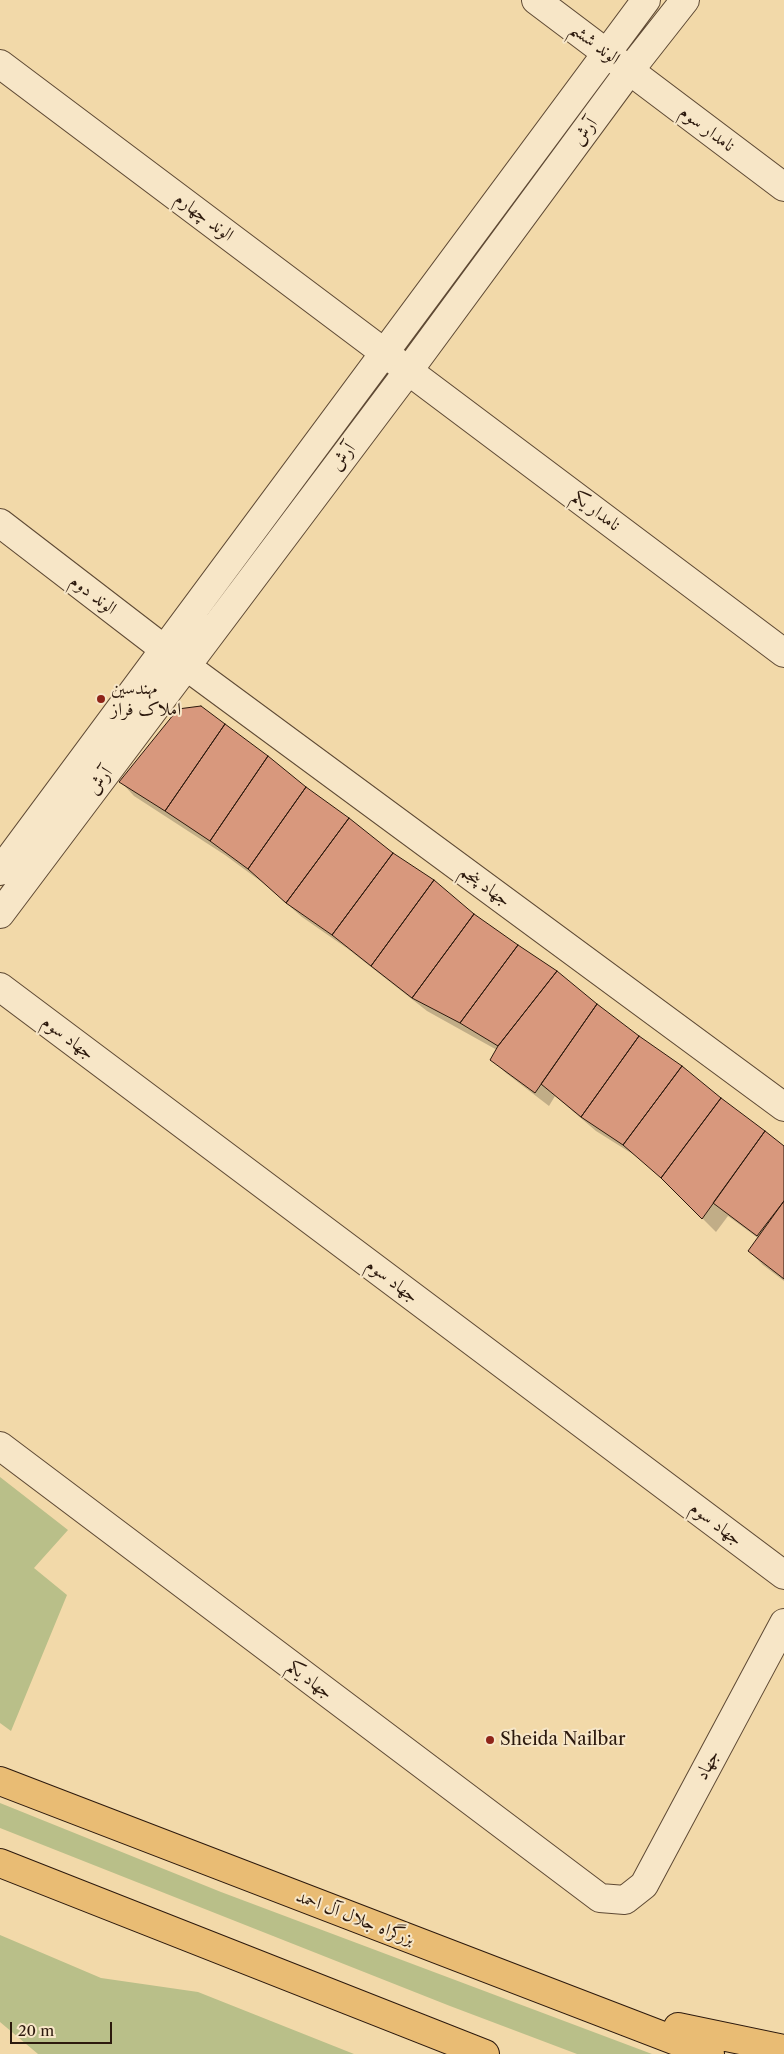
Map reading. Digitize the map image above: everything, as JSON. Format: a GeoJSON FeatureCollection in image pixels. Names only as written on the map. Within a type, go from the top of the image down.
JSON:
{"type":"FeatureCollection","features":[{"type":"Feature","properties":{"kind":"highway","name":"بزرگراه جلال آل احمد"},"geometry":{"type":"LineString","coordinates":[[11,1785],[710,2054]]}},
{"type":"Feature","properties":{"kind":"highway"},"geometry":{"type":"LineString","coordinates":[[0,1863],[485,2054]]}},
{"type":"Feature","properties":{"kind":"highway"},"geometry":{"type":"LineString","coordinates":[[590,2009],[784,2049]]}},
{"type":"Feature","properties":{"kind":"street","name":"الوند ششم"},"geometry":{"type":"LineString","coordinates":[[536,0],[630,70]]}},
{"type":"Feature","properties":{"kind":"street","name":"آرش"},"geometry":{"type":"LineString","coordinates":[[0,871],[646,0]]}},
{"type":"Feature","properties":{"kind":"street","name":"آرش"},"geometry":{"type":"LineString","coordinates":[[0,914],[409,370],[630,70],[685,0]]}},
{"type":"Feature","properties":{"kind":"street","name":"الوند چهارم"},"geometry":{"type":"LineString","coordinates":[[0,64],[409,370]]}},
{"type":"Feature","properties":{"kind":"street","name":"نامدار سوم"},"geometry":{"type":"LineString","coordinates":[[630,70],[784,187]]}},
{"type":"Feature","properties":{"kind":"street","name":"نامدار یکم"},"geometry":{"type":"LineString","coordinates":[[409,370],[784,653]]}},
{"type":"Feature","properties":{"kind":"street","name":"الوند دوم"},"geometry":{"type":"LineString","coordinates":[[0,523],[186,666]]}},
{"type":"Feature","properties":{"kind":"street","name":"جهاد پنجم"},"geometry":{"type":"LineString","coordinates":[[186,666],[784,1106]]}},
{"type":"Feature","properties":{"kind":"street","name":"جهاد سوم"},"geometry":{"type":"LineString","coordinates":[[0,987],[784,1575]]}},
{"type":"Feature","properties":{"kind":"street","name":"جهاد یکم"},"geometry":{"type":"LineString","coordinates":[[0,1446],[600,1898],[625,1900]]}},
{"type":"Feature","properties":{"kind":"street","name":"جهاد"},"geometry":{"type":"LineString","coordinates":[[625,1900],[644,1885],[784,1623]]}},
{"type":"Feature","properties":{"kind":"street"},"geometry":{"type":"LineString","coordinates":[[0,1766],[11,1785]]}},
{"type":"Feature","properties":{"kind":"green space"},"geometry":{"type":"Polygon","coordinates":[[[0,1477],[68,1530],[34,1568],[67,1595],[11,1731],[0,1723],[0,1477]]]}},
{"type":"Feature","properties":{"kind":"green space"},"geometry":{"type":"Polygon","coordinates":[[[0,1803],[221,1892],[652,2054],[577,2054],[450,2006],[0,1828],[0,1803]]]}},
{"type":"Feature","properties":{"kind":"green space"},"geometry":{"type":"Polygon","coordinates":[[[0,1935],[101,1978],[198,1992],[354,2054],[38,2054],[0,2022],[0,1935]]]}},
{"type":"Feature","properties":{"kind":"building"},"geometry":{"type":"Polygon","coordinates":[[[201,706],[225,724],[165,811],[119,782],[178,709],[201,706]]]}},
{"type":"Feature","properties":{"kind":"building"},"geometry":{"type":"Polygon","coordinates":[[[225,724],[268,756],[210,841],[165,811],[225,724]]]}},
{"type":"Feature","properties":{"kind":"building"},"geometry":{"type":"Polygon","coordinates":[[[268,756],[306,787],[248,869],[210,841],[268,756]]]}},
{"type":"Feature","properties":{"kind":"building"},"geometry":{"type":"Polygon","coordinates":[[[306,787],[349,818],[286,903],[248,869],[306,787]]]}},
{"type":"Feature","properties":{"kind":"building"},"geometry":{"type":"Polygon","coordinates":[[[349,818],[393,853],[332,935],[286,903],[349,818]]]}},
{"type":"Feature","properties":{"kind":"building"},"geometry":{"type":"Polygon","coordinates":[[[393,853],[434,880],[371,966],[332,935],[393,853]]]}},
{"type":"Feature","properties":{"kind":"building"},"geometry":{"type":"Polygon","coordinates":[[[434,880],[474,914],[412,998],[371,966],[434,880]]]}},
{"type":"Feature","properties":{"kind":"building"},"geometry":{"type":"Polygon","coordinates":[[[474,914],[518,945],[460,1023],[412,998],[474,914]]]}},
{"type":"Feature","properties":{"kind":"building"},"geometry":{"type":"Polygon","coordinates":[[[518,945],[557,971],[498,1046],[460,1023],[518,945]]]}},
{"type":"Feature","properties":{"kind":"building"},"geometry":{"type":"Polygon","coordinates":[[[557,971],[597,1004],[535,1093],[490,1060],[498,1046],[557,971]]]}},
{"type":"Feature","properties":{"kind":"building"},"geometry":{"type":"Polygon","coordinates":[[[597,1004],[639,1036],[581,1117],[541,1084],[597,1004]]]}},
{"type":"Feature","properties":{"kind":"building"},"geometry":{"type":"Polygon","coordinates":[[[639,1036],[682,1066],[623,1145],[581,1117],[639,1036]]]}},
{"type":"Feature","properties":{"kind":"building"},"geometry":{"type":"Polygon","coordinates":[[[682,1066],[721,1098],[661,1178],[623,1145],[682,1066]]]}},
{"type":"Feature","properties":{"kind":"building"},"geometry":{"type":"Polygon","coordinates":[[[721,1098],[765,1131],[702,1219],[661,1178],[721,1098]]]}},
{"type":"Feature","properties":{"kind":"building"},"geometry":{"type":"Polygon","coordinates":[[[765,1131],[784,1146],[784,1201],[757,1236],[713,1203],[765,1131]]]}},
{"type":"Feature","properties":{"kind":"building"},"geometry":{"type":"Polygon","coordinates":[[[784,1201],[784,1279],[748,1251],[784,1201]]]}},
{"type":"Feature","properties":{"kind":"place","name":"مهندسین املاک فراز"},"geometry":{"type":"Point","coordinates":[101,699]}},
{"type":"Feature","properties":{"kind":"place","name":"Sheida Nailbar"},"geometry":{"type":"Point","coordinates":[490,1740]}}]}
